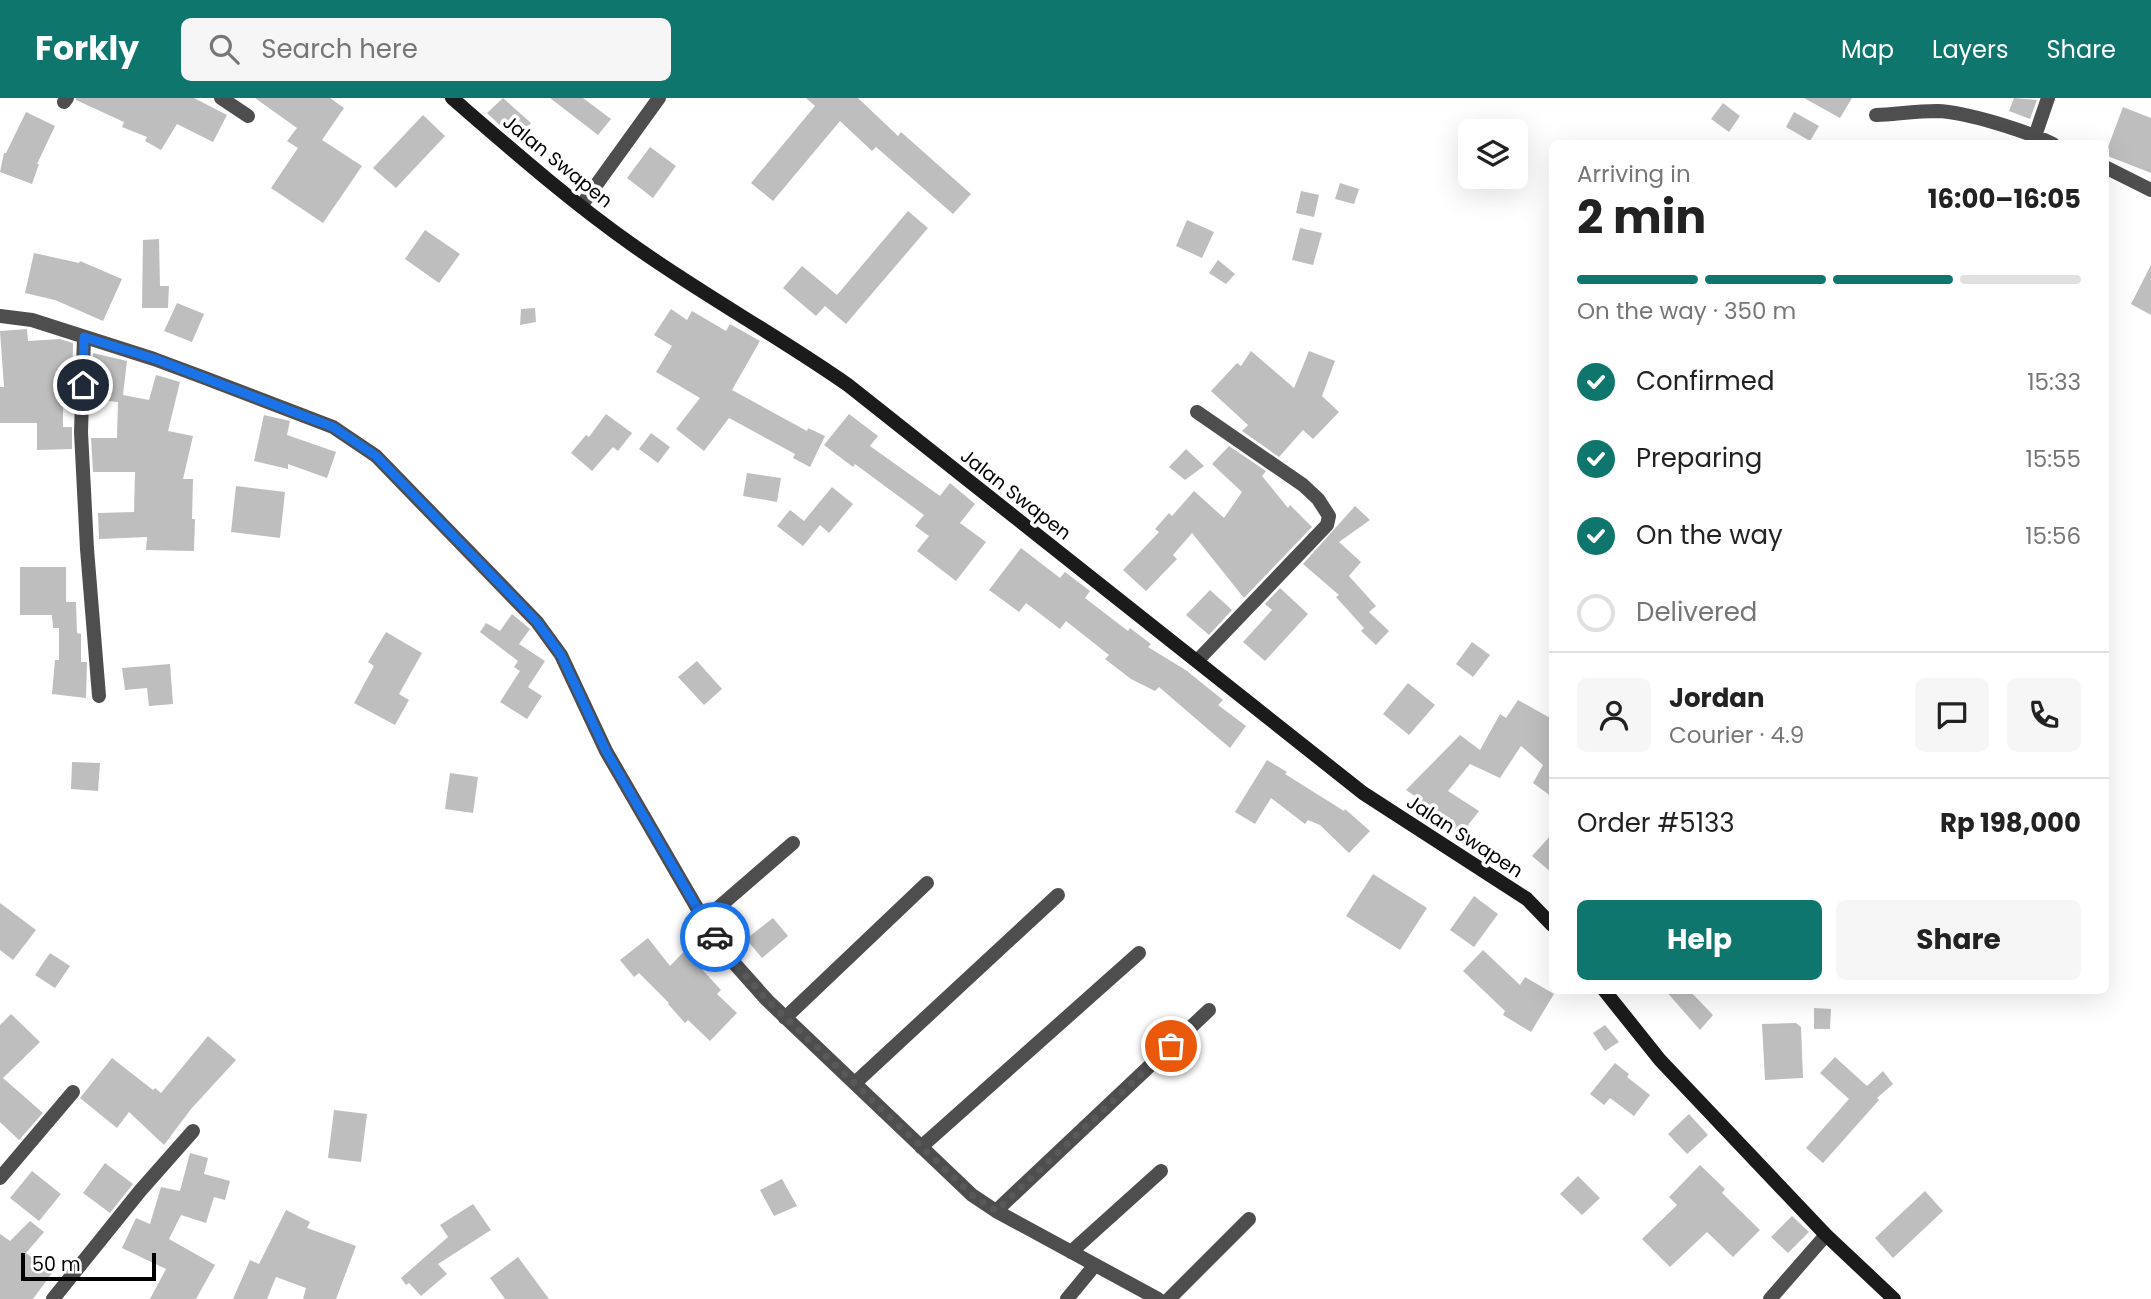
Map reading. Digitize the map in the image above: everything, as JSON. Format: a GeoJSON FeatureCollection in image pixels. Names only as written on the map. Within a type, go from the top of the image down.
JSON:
{"type":"FeatureCollection","features":[{"type":"Feature","properties":{"kind":"main road","name":"Jalan Swapen"},"geometry":{"type":"LineString","coordinates":[[452,98],[580,206],[635,247],[796,348],[848,385],[1363,793],[1527,899],[1549,922]]}},
{"type":"Feature","properties":{"kind":"main road"},"geometry":{"type":"LineString","coordinates":[[1607,994],[1660,1060],[1826,1235],[1894,1299]]}},
{"type":"Feature","properties":{"kind":"street"},"geometry":{"type":"LineString","coordinates":[[221,98],[248,116]]}},
{"type":"Feature","properties":{"kind":"street"},"geometry":{"type":"LineString","coordinates":[[580,206],[659,98]]}},
{"type":"Feature","properties":{"kind":"street"},"geometry":{"type":"LineString","coordinates":[[2035,136],[2048,98]]}},
{"type":"Feature","properties":{"kind":"street"},"geometry":{"type":"LineString","coordinates":[[1876,115],[1939,111],[2044,140]]}},
{"type":"Feature","properties":{"kind":"street"},"geometry":{"type":"LineString","coordinates":[[2109,169],[2151,190]]}},
{"type":"Feature","properties":{"kind":"street"},"geometry":{"type":"LineString","coordinates":[[0,316],[32,320],[155,359],[333,427],[376,456],[537,622],[561,655],[606,751],[704,920],[734,963],[785,1018],[972,1195],[996,1211],[1158,1299]]}},
{"type":"Feature","properties":{"kind":"street"},"geometry":{"type":"LineString","coordinates":[[84,337],[82,432],[87,549],[99,696]]}},
{"type":"Feature","properties":{"kind":"street"},"geometry":{"type":"LineString","coordinates":[[1197,412],[1303,485],[1318,499],[1329,516],[1327,525],[1197,661]]}},
{"type":"Feature","properties":{"kind":"street"},"geometry":{"type":"LineString","coordinates":[[704,920],[793,843]]}},
{"type":"Feature","properties":{"kind":"street"},"geometry":{"type":"LineString","coordinates":[[785,1018],[927,883]]}},
{"type":"Feature","properties":{"kind":"street"},"geometry":{"type":"LineString","coordinates":[[855,1083],[1058,895]]}},
{"type":"Feature","properties":{"kind":"street"},"geometry":{"type":"LineString","coordinates":[[920,1147],[1139,953]]}},
{"type":"Feature","properties":{"kind":"street"},"geometry":{"type":"LineString","coordinates":[[996,1211],[1209,1010]]}},
{"type":"Feature","properties":{"kind":"street"},"geometry":{"type":"LineString","coordinates":[[0,1178],[73,1092]]}},
{"type":"Feature","properties":{"kind":"street"},"geometry":{"type":"LineString","coordinates":[[53,1299],[140,1191],[193,1131]]}},
{"type":"Feature","properties":{"kind":"street"},"geometry":{"type":"LineString","coordinates":[[1071,1252],[1161,1171]]}},
{"type":"Feature","properties":{"kind":"street"},"geometry":{"type":"LineString","coordinates":[[1169,1299],[1249,1219]]}},
{"type":"Feature","properties":{"kind":"street"},"geometry":{"type":"LineString","coordinates":[[1770,1299],[1826,1235]]}},
{"type":"Feature","properties":{"kind":"street"},"geometry":{"type":"LineString","coordinates":[[1067,1299],[1094,1265]]}},
{"type":"Feature","properties":{"kind":"building"},"geometry":{"type":"Polygon","coordinates":[[[76,98],[194,98],[227,115],[213,142],[177,124],[161,150],[145,141],[147,137],[122,127],[124,122],[76,98]]]}},
{"type":"Feature","properties":{"kind":"building"},"geometry":{"type":"Polygon","coordinates":[[[255,98],[330,98],[344,108],[322,140],[362,166],[323,223],[271,188],[298,148],[287,141],[297,128],[255,98]]]}},
{"type":"Feature","properties":{"kind":"building"},"geometry":{"type":"Polygon","coordinates":[[[503,98],[531,123],[516,140],[487,113],[503,98]]]}},
{"type":"Feature","properties":{"kind":"building"},"geometry":{"type":"Polygon","coordinates":[[[550,98],[583,98],[611,119],[598,135],[550,98]]]}},
{"type":"Feature","properties":{"kind":"building"},"geometry":{"type":"Polygon","coordinates":[[[806,98],[858,98],[898,136],[901,132],[971,194],[953,214],[876,147],[872,151],[840,121],[773,201],[751,183],[815,106],[806,98]]]}},
{"type":"Feature","properties":{"kind":"building"},"geometry":{"type":"Polygon","coordinates":[[[1804,98],[1852,98],[1840,118],[1804,98]]]}},
{"type":"Feature","properties":{"kind":"building"},"geometry":{"type":"Polygon","coordinates":[[[2014,98],[2037,100],[2030,119],[2009,111],[2014,98]]]}},
{"type":"Feature","properties":{"kind":"building"},"geometry":{"type":"Polygon","coordinates":[[[1723,103],[1740,116],[1729,132],[1711,119],[1723,103]]]}},
{"type":"Feature","properties":{"kind":"building"},"geometry":{"type":"Polygon","coordinates":[[[2123,107],[2151,118],[2151,173],[2109,157],[2109,144],[2123,107]]]}},
{"type":"Feature","properties":{"kind":"building"},"geometry":{"type":"Polygon","coordinates":[[[26,112],[55,126],[37,164],[32,184],[0,172],[4,153],[26,112]]]}},
{"type":"Feature","properties":{"kind":"building"},"geometry":{"type":"Polygon","coordinates":[[[1794,112],[1819,126],[1811,140],[1786,127],[1794,112]]]}},
{"type":"Feature","properties":{"kind":"building"},"geometry":{"type":"Polygon","coordinates":[[[423,115],[445,136],[396,188],[373,168],[423,115]]]}},
{"type":"Feature","properties":{"kind":"building"},"geometry":{"type":"Polygon","coordinates":[[[650,147],[676,166],[653,198],[627,178],[650,147]]]}},
{"type":"Feature","properties":{"kind":"building"},"geometry":{"type":"Polygon","coordinates":[[[1340,183],[1359,189],[1354,204],[1335,199],[1340,183]]]}},
{"type":"Feature","properties":{"kind":"building"},"geometry":{"type":"Polygon","coordinates":[[[1301,191],[1319,195],[1314,217],[1296,213],[1301,191]]]}},
{"type":"Feature","properties":{"kind":"building"},"geometry":{"type":"Polygon","coordinates":[[[908,211],[928,228],[846,324],[825,306],[816,316],[783,288],[802,266],[837,295],[908,211]]]}},
{"type":"Feature","properties":{"kind":"building"},"geometry":{"type":"Polygon","coordinates":[[[1187,220],[1214,232],[1202,258],[1176,246],[1187,220]]]}},
{"type":"Feature","properties":{"kind":"building"},"geometry":{"type":"Polygon","coordinates":[[[1300,228],[1322,233],[1313,265],[1292,260],[1300,228]]]}},
{"type":"Feature","properties":{"kind":"building"},"geometry":{"type":"Polygon","coordinates":[[[425,230],[460,254],[439,283],[405,259],[425,230]]]}},
{"type":"Feature","properties":{"kind":"building"},"geometry":{"type":"Polygon","coordinates":[[[159,239],[160,286],[169,286],[168,308],[142,308],[143,240],[159,239]]]}},
{"type":"Feature","properties":{"kind":"building"},"geometry":{"type":"Polygon","coordinates":[[[34,253],[79,263],[80,261],[122,279],[103,321],[55,300],[25,293],[34,253]]]}},
{"type":"Feature","properties":{"kind":"building"},"geometry":{"type":"Polygon","coordinates":[[[1218,260],[1235,274],[1226,284],[1209,273],[1218,260]]]}},
{"type":"Feature","properties":{"kind":"building"},"geometry":{"type":"Polygon","coordinates":[[[2151,265],[2151,315],[2131,304],[2151,265]]]}},
{"type":"Feature","properties":{"kind":"building"},"geometry":{"type":"Polygon","coordinates":[[[177,303],[204,314],[192,342],[164,331],[177,303]]]}},
{"type":"Feature","properties":{"kind":"building"},"geometry":{"type":"Polygon","coordinates":[[[535,308],[536,322],[520,325],[521,309],[535,308]]]}},
{"type":"Feature","properties":{"kind":"building"},"geometry":{"type":"Polygon","coordinates":[[[671,309],[687,320],[692,311],[726,331],[730,324],[760,341],[732,390],[807,431],[808,428],[825,436],[810,467],[793,458],[795,454],[729,418],[704,451],[676,429],[700,398],[656,372],[672,346],[654,335],[671,309]]]}},
{"type":"Feature","properties":{"kind":"building"},"geometry":{"type":"Polygon","coordinates":[[[27,329],[28,341],[60,339],[73,343],[72,397],[63,395],[63,427],[72,427],[72,449],[37,450],[37,423],[0,423],[0,387],[4,387],[0,331],[27,329]]]}},
{"type":"Feature","properties":{"kind":"building"},"geometry":{"type":"Polygon","coordinates":[[[1251,351],[1294,388],[1309,351],[1335,361],[1322,396],[1339,412],[1313,439],[1303,430],[1279,457],[1242,431],[1248,425],[1211,391],[1237,363],[1241,366],[1251,351]]]}},
{"type":"Feature","properties":{"kind":"building"},"geometry":{"type":"Polygon","coordinates":[[[93,353],[127,361],[123,395],[149,400],[156,375],[180,382],[168,431],[193,436],[183,479],[193,479],[194,551],[146,550],[147,537],[99,539],[98,513],[134,512],[135,472],[93,472],[91,438],[117,438],[118,402],[92,399],[93,353]]]}},
{"type":"Feature","properties":{"kind":"building"},"geometry":{"type":"Polygon","coordinates":[[[606,414],[632,433],[618,451],[613,447],[592,471],[571,453],[586,435],[589,437],[606,414]]]}},
{"type":"Feature","properties":{"kind":"building"},"geometry":{"type":"Polygon","coordinates":[[[849,414],[878,436],[870,446],[940,496],[950,483],[975,504],[960,523],[986,542],[956,581],[917,551],[929,536],[915,526],[924,515],[855,464],[853,467],[824,445],[849,414]]]}},
{"type":"Feature","properties":{"kind":"building"},"geometry":{"type":"Polygon","coordinates":[[[264,415],[290,421],[287,435],[336,452],[327,478],[288,464],[288,469],[254,461],[264,415]]]}},
{"type":"Feature","properties":{"kind":"building"},"geometry":{"type":"Polygon","coordinates":[[[651,433],[670,447],[658,463],[639,449],[651,433]]]}},
{"type":"Feature","properties":{"kind":"building"},"geometry":{"type":"Polygon","coordinates":[[[1229,446],[1266,471],[1262,476],[1288,508],[1290,505],[1312,527],[1244,598],[1192,533],[1173,555],[1177,559],[1146,591],[1123,570],[1159,532],[1155,529],[1169,513],[1172,516],[1194,491],[1224,518],[1242,492],[1212,464],[1229,446]]]}},
{"type":"Feature","properties":{"kind":"building"},"geometry":{"type":"Polygon","coordinates":[[[1186,449],[1204,466],[1185,480],[1169,467],[1186,449]]]}},
{"type":"Feature","properties":{"kind":"building"},"geometry":{"type":"Polygon","coordinates":[[[747,473],[781,478],[777,502],[743,496],[747,473]]]}},
{"type":"Feature","properties":{"kind":"building"},"geometry":{"type":"Polygon","coordinates":[[[236,486],[285,492],[280,538],[231,532],[236,486]]]}},
{"type":"Feature","properties":{"kind":"building"},"geometry":{"type":"Polygon","coordinates":[[[832,487],[853,504],[829,533],[820,525],[803,546],[777,526],[790,510],[804,521],[832,487]]]}},
{"type":"Feature","properties":{"kind":"building"},"geometry":{"type":"Polygon","coordinates":[[[1355,506],[1370,520],[1339,542],[1361,562],[1349,576],[1376,606],[1369,612],[1389,631],[1376,645],[1361,631],[1364,628],[1336,597],[1339,595],[1303,564],[1355,506]]]}},
{"type":"Feature","properties":{"kind":"building"},"geometry":{"type":"Polygon","coordinates":[[[1021,548],[1060,578],[1065,572],[1090,591],[1085,598],[1128,631],[1130,628],[1151,644],[1148,647],[1187,671],[1223,700],[1218,705],[1246,726],[1230,748],[1159,687],[1155,691],[1131,679],[1105,659],[1109,655],[1066,621],[1060,629],[1026,603],[1019,612],[989,590],[1021,548]]]}},
{"type":"Feature","properties":{"kind":"building"},"geometry":{"type":"Polygon","coordinates":[[[20,567],[66,567],[66,602],[76,602],[77,633],[81,634],[81,662],[87,662],[86,698],[52,694],[55,660],[59,660],[59,628],[53,628],[52,615],[20,615],[20,567]]]}},
{"type":"Feature","properties":{"kind":"building"},"geometry":{"type":"Polygon","coordinates":[[[1280,588],[1308,614],[1265,661],[1243,642],[1272,610],[1265,604],[1280,588]]]}},
{"type":"Feature","properties":{"kind":"building"},"geometry":{"type":"Polygon","coordinates":[[[1210,590],[1232,610],[1209,635],[1186,615],[1210,590]]]}},
{"type":"Feature","properties":{"kind":"building"},"geometry":{"type":"Polygon","coordinates":[[[512,614],[530,629],[519,644],[545,661],[528,687],[542,696],[527,719],[500,702],[520,671],[514,667],[518,661],[480,632],[486,623],[500,631],[512,614]]]}},
{"type":"Feature","properties":{"kind":"building"},"geometry":{"type":"Polygon","coordinates":[[[386,632],[422,653],[399,694],[409,700],[395,725],[354,703],[374,666],[368,662],[386,632]]]}},
{"type":"Feature","properties":{"kind":"building"},"geometry":{"type":"Polygon","coordinates":[[[1472,642],[1490,655],[1473,677],[1456,664],[1472,642]]]}},
{"type":"Feature","properties":{"kind":"building"},"geometry":{"type":"Polygon","coordinates":[[[697,661],[722,689],[704,705],[678,677],[697,661]]]}},
{"type":"Feature","properties":{"kind":"building"},"geometry":{"type":"Polygon","coordinates":[[[170,664],[173,704],[149,706],[147,688],[125,690],[122,668],[170,664]]]}},
{"type":"Feature","properties":{"kind":"building"},"geometry":{"type":"Polygon","coordinates":[[[1408,683],[1435,705],[1409,735],[1383,714],[1408,683]]]}},
{"type":"Feature","properties":{"kind":"building"},"geometry":{"type":"Polygon","coordinates":[[[1518,700],[1549,717],[1549,795],[1533,783],[1543,765],[1521,746],[1500,778],[1470,764],[1448,791],[1479,811],[1462,833],[1439,820],[1443,815],[1406,790],[1460,735],[1480,750],[1500,714],[1506,718],[1518,700]]]}},
{"type":"Feature","properties":{"kind":"building"},"geometry":{"type":"Polygon","coordinates":[[[1267,760],[1287,772],[1285,774],[1344,811],[1345,809],[1370,831],[1349,853],[1320,825],[1308,820],[1305,824],[1271,798],[1255,824],[1235,812],[1267,760]]]}},
{"type":"Feature","properties":{"kind":"building"},"geometry":{"type":"Polygon","coordinates":[[[72,762],[100,763],[98,791],[71,789],[72,762]]]}},
{"type":"Feature","properties":{"kind":"building"},"geometry":{"type":"Polygon","coordinates":[[[450,773],[478,777],[473,813],[445,809],[450,773]]]}},
{"type":"Feature","properties":{"kind":"building"},"geometry":{"type":"Polygon","coordinates":[[[1549,837],[1549,870],[1532,856],[1549,837]]]}},
{"type":"Feature","properties":{"kind":"building"},"geometry":{"type":"Polygon","coordinates":[[[1373,874],[1427,908],[1400,950],[1346,916],[1373,874]]]}},
{"type":"Feature","properties":{"kind":"building"},"geometry":{"type":"Polygon","coordinates":[[[1474,896],[1498,914],[1474,947],[1450,930],[1474,896]]]}},
{"type":"Feature","properties":{"kind":"building"},"geometry":{"type":"Polygon","coordinates":[[[0,903],[36,930],[13,960],[0,950],[0,903]]]}},
{"type":"Feature","properties":{"kind":"building"},"geometry":{"type":"Polygon","coordinates":[[[773,918],[788,936],[762,958],[746,939],[773,918]]]}},
{"type":"Feature","properties":{"kind":"building"},"geometry":{"type":"Polygon","coordinates":[[[699,936],[712,949],[697,964],[721,990],[717,994],[737,1013],[710,1041],[688,1020],[685,1023],[639,973],[634,977],[620,960],[648,938],[670,966],[699,936]]]}},
{"type":"Feature","properties":{"kind":"building"},"geometry":{"type":"Polygon","coordinates":[[[1483,950],[1520,985],[1525,977],[1549,991],[1549,994],[1554,994],[1531,1032],[1503,1015],[1505,1011],[1463,971],[1483,950]]]}},
{"type":"Feature","properties":{"kind":"building"},"geometry":{"type":"Polygon","coordinates":[[[50,953],[70,966],[55,988],[35,975],[50,953]]]}},
{"type":"Feature","properties":{"kind":"building"},"geometry":{"type":"Polygon","coordinates":[[[1668,994],[1693,994],[1713,1015],[1700,1030],[1668,994]]]}},
{"type":"Feature","properties":{"kind":"building"},"geometry":{"type":"Polygon","coordinates":[[[1814,1008],[1831,1009],[1830,1029],[1814,1029],[1814,1008]]]}},
{"type":"Feature","properties":{"kind":"building"},"geometry":{"type":"Polygon","coordinates":[[[11,1014],[40,1042],[3,1078],[43,1113],[19,1140],[0,1122],[0,1025],[11,1014]]]}},
{"type":"Feature","properties":{"kind":"building"},"geometry":{"type":"Polygon","coordinates":[[[1796,1023],[1801,1027],[1803,1078],[1765,1080],[1762,1024],[1796,1023]]]}},
{"type":"Feature","properties":{"kind":"building"},"geometry":{"type":"Polygon","coordinates":[[[1605,1025],[1619,1042],[1605,1051],[1593,1033],[1605,1025]]]}},
{"type":"Feature","properties":{"kind":"building"},"geometry":{"type":"Polygon","coordinates":[[[208,1036],[236,1060],[191,1109],[164,1145],[129,1112],[117,1128],[80,1098],[112,1058],[153,1090],[155,1088],[161,1093],[208,1036]]]}},
{"type":"Feature","properties":{"kind":"building"},"geometry":{"type":"Polygon","coordinates":[[[1835,1057],[1867,1086],[1883,1071],[1893,1084],[1877,1098],[1879,1100],[1823,1163],[1806,1148],[1849,1099],[1820,1073],[1835,1057]]]}},
{"type":"Feature","properties":{"kind":"building"},"geometry":{"type":"Polygon","coordinates":[[[1615,1063],[1629,1074],[1627,1077],[1650,1095],[1634,1116],[1610,1098],[1604,1105],[1590,1094],[1615,1063]]]}},
{"type":"Feature","properties":{"kind":"building"},"geometry":{"type":"Polygon","coordinates":[[[334,1110],[367,1114],[361,1162],[328,1158],[334,1110]]]}},
{"type":"Feature","properties":{"kind":"building"},"geometry":{"type":"Polygon","coordinates":[[[1689,1114],[1708,1135],[1687,1154],[1668,1134],[1689,1114]]]}},
{"type":"Feature","properties":{"kind":"building"},"geometry":{"type":"Polygon","coordinates":[[[190,1153],[208,1158],[204,1174],[230,1181],[225,1200],[214,1197],[206,1223],[181,1215],[169,1239],[215,1265],[196,1299],[150,1299],[166,1269],[122,1248],[136,1218],[150,1224],[161,1187],[180,1191],[190,1153]]]}},
{"type":"Feature","properties":{"kind":"building"},"geometry":{"type":"Polygon","coordinates":[[[105,1163],[133,1184],[110,1213],[83,1193],[105,1163]]]}},
{"type":"Feature","properties":{"kind":"building"},"geometry":{"type":"Polygon","coordinates":[[[1700,1165],[1725,1189],[1722,1193],[1760,1230],[1733,1257],[1707,1232],[1670,1267],[1642,1239],[1677,1205],[1669,1197],[1700,1165]]]}},
{"type":"Feature","properties":{"kind":"building"},"geometry":{"type":"Polygon","coordinates":[[[32,1171],[61,1194],[39,1221],[10,1198],[32,1171]]]}},
{"type":"Feature","properties":{"kind":"building"},"geometry":{"type":"Polygon","coordinates":[[[1578,1176],[1600,1198],[1582,1215],[1560,1194],[1578,1176]]]}},
{"type":"Feature","properties":{"kind":"building"},"geometry":{"type":"Polygon","coordinates":[[[782,1179],[797,1206],[774,1216],[760,1190],[782,1179]]]}},
{"type":"Feature","properties":{"kind":"building"},"geometry":{"type":"Polygon","coordinates":[[[1925,1191],[1943,1211],[1893,1258],[1875,1238],[1925,1191]]]}},
{"type":"Feature","properties":{"kind":"building"},"geometry":{"type":"Polygon","coordinates":[[[473,1204],[491,1230],[438,1264],[447,1274],[421,1296],[401,1278],[448,1237],[440,1225],[473,1204]]]}},
{"type":"Feature","properties":{"kind":"building"},"geometry":{"type":"Polygon","coordinates":[[[286,1210],[310,1222],[307,1228],[356,1246],[336,1299],[303,1299],[306,1288],[276,1277],[267,1299],[233,1299],[250,1260],[259,1264],[286,1210]]]}},
{"type":"Feature","properties":{"kind":"building"},"geometry":{"type":"Polygon","coordinates":[[[1792,1216],[1809,1232],[1788,1253],[1771,1237],[1792,1216]]]}},
{"type":"Feature","properties":{"kind":"building"},"geometry":{"type":"Polygon","coordinates":[[[30,1221],[44,1232],[26,1253],[52,1273],[33,1299],[0,1299],[0,1234],[10,1241],[30,1221]]]}},
{"type":"Feature","properties":{"kind":"building"},"geometry":{"type":"Polygon","coordinates":[[[518,1257],[549,1299],[505,1299],[490,1278],[518,1257]]]}},
{"type":"Feature","properties":{"kind":"way so far"},"geometry":{"type":"LineString","coordinates":[[715,937],[767,1000],[972,1195],[996,1211],[1171,1046]]}},
{"type":"Feature","properties":{"kind":"route"},"geometry":{"type":"LineString","coordinates":[[83,385],[84,337],[155,359],[333,427],[376,456],[537,622],[561,655],[606,751],[715,937]]}}]}
